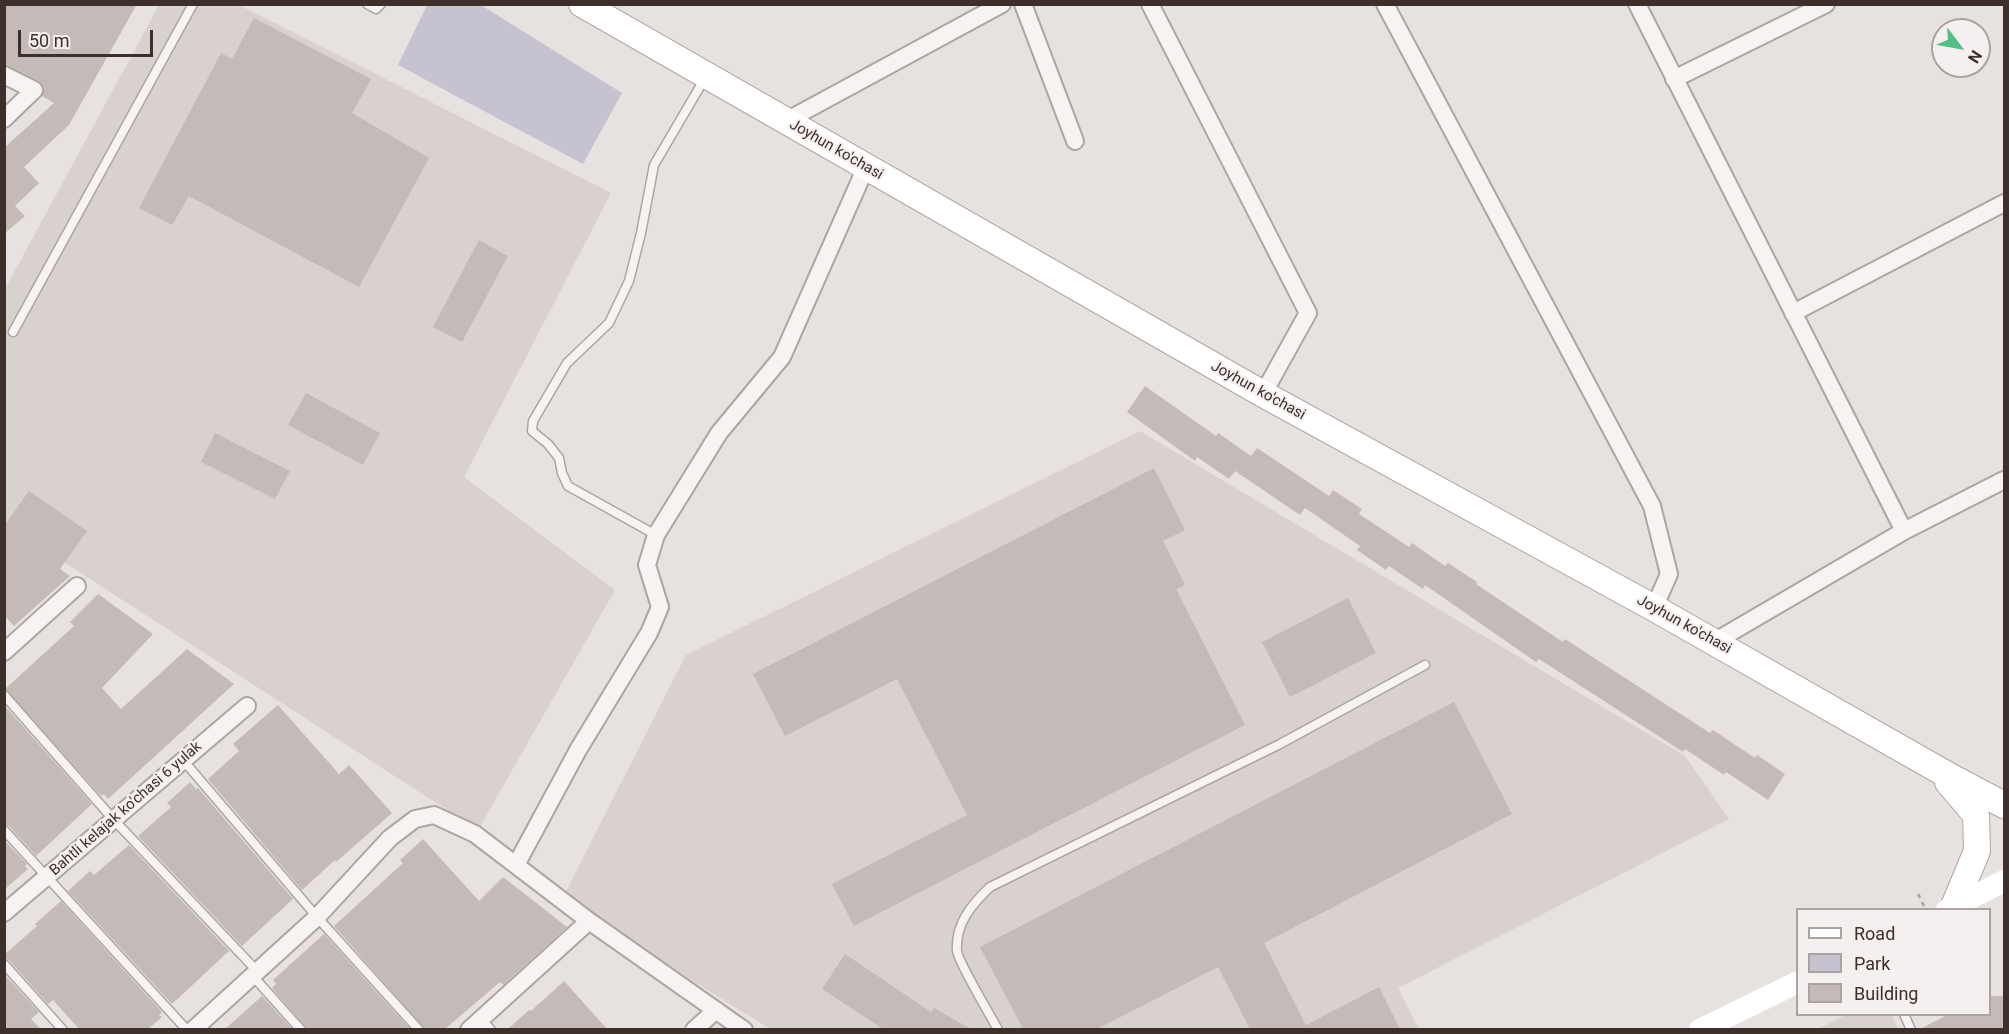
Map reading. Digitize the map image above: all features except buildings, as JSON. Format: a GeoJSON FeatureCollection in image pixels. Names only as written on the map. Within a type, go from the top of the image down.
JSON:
{"type":"FeatureCollection","features":[{"type":"Feature","properties":{"kind":"main road","name":"Joyhun ko'chasi"},"geometry":{"type":"LineString","coordinates":[[589,6],[1263,394],[1654,608],[2004,805]]}},
{"type":"Feature","properties":{"kind":"main road"},"geometry":{"type":"LineString","coordinates":[[1939,770],[2004,785]]}},
{"type":"Feature","properties":{"kind":"main road"},"geometry":{"type":"LineString","coordinates":[[1939,770],[1976,814],[1977,851],[1951,908]]}},
{"type":"Feature","properties":{"kind":"main road"},"geometry":{"type":"LineString","coordinates":[[1951,908],[2004,881]]}},
{"type":"Feature","properties":{"kind":"main road"},"geometry":{"type":"LineString","coordinates":[[1700,1029],[1796,982]]}},
{"type":"Feature","properties":{"kind":"street"},"geometry":{"type":"LineString","coordinates":[[786,121],[1002,4]]}},
{"type":"Feature","properties":{"kind":"street"},"geometry":{"type":"LineString","coordinates":[[1023,4],[1075,141]]}},
{"type":"Feature","properties":{"kind":"street"},"geometry":{"type":"LineString","coordinates":[[1150,4],[1308,313],[1263,394]]}},
{"type":"Feature","properties":{"kind":"street"},"geometry":{"type":"LineString","coordinates":[[1385,4],[1652,506],[1669,574],[1654,608]]}},
{"type":"Feature","properties":{"kind":"street"},"geometry":{"type":"LineString","coordinates":[[1636,4],[1904,531]]}},
{"type":"Feature","properties":{"kind":"street"},"geometry":{"type":"LineString","coordinates":[[1674,79],[1826,4]]}},
{"type":"Feature","properties":{"kind":"street"},"geometry":{"type":"LineString","coordinates":[[4,75],[34,90],[4,119]]}},
{"type":"Feature","properties":{"kind":"street"},"geometry":{"type":"LineString","coordinates":[[516,865],[578,750],[649,633],[660,607],[647,565],[656,535],[719,433],[782,357],[866,167]]}},
{"type":"Feature","properties":{"kind":"street"},"geometry":{"type":"LineString","coordinates":[[1793,313],[2004,203]]}},
{"type":"Feature","properties":{"kind":"street"},"geometry":{"type":"LineString","coordinates":[[1714,642],[1904,531],[2004,480]]}},
{"type":"Feature","properties":{"kind":"street"},"geometry":{"type":"LineString","coordinates":[[4,652],[77,586]]}},
{"type":"Feature","properties":{"kind":"street","name":"Bahtli kelajak ko'chasi 6 yulak"},"geometry":{"type":"LineString","coordinates":[[4,913],[247,706]]}},
{"type":"Feature","properties":{"kind":"street"},"geometry":{"type":"LineString","coordinates":[[193,1029],[317,917],[390,838],[415,819],[434,815],[475,834],[589,921],[744,1029]]}},
{"type":"Feature","properties":{"kind":"street"},"geometry":{"type":"LineString","coordinates":[[480,1026],[589,921]]}},
{"type":"Feature","properties":{"kind":"street"},"geometry":{"type":"LineString","coordinates":[[694,1029],[716,1010]]}},
{"type":"Feature","properties":{"kind":"lane"},"geometry":{"type":"LineString","coordinates":[[13,332],[193,4]]}},
{"type":"Feature","properties":{"kind":"lane"},"geometry":{"type":"LineString","coordinates":[[367,4],[376,9],[381,4]]}},
{"type":"Feature","properties":{"kind":"lane"},"geometry":{"type":"LineString","coordinates":[[656,535],[568,486],[559,458],[548,444],[532,431],[532,421],[567,363],[609,323],[629,281],[654,165],[706,75]]}},
{"type":"Feature","properties":{"kind":"lane"},"geometry":{"type":"LineString","coordinates":[[998,1029],[957,953],[959,931],[972,904],[990,887],[1280,744],[1425,665]]}},
{"type":"Feature","properties":{"kind":"lane"},"geometry":{"type":"LineString","coordinates":[[4,695],[114,820],[255,974],[301,1029]]}},
{"type":"Feature","properties":{"kind":"lane"},"geometry":{"type":"LineString","coordinates":[[183,760],[317,917],[419,1029]]}},
{"type":"Feature","properties":{"kind":"lane"},"geometry":{"type":"LineString","coordinates":[[4,830],[187,1029]]}},
{"type":"Feature","properties":{"kind":"lane"},"geometry":{"type":"LineString","coordinates":[[4,964],[63,1029]]}},
{"type":"Feature","properties":{"kind":"path"},"geometry":{"type":"LineString","coordinates":[[1918,894],[1925,908]]}},
{"type":"Feature","properties":{"kind":"shaded area"},"geometry":{"type":"Polygon","coordinates":[[[159,5],[239,5],[611,193],[464,477],[615,590],[478,830],[5,524],[5,289],[159,5]]]}},
{"type":"Feature","properties":{"kind":"shaded area"},"geometry":{"type":"Polygon","coordinates":[[[1140,431],[1685,756],[1729,819],[1398,988],[1419,1029],[770,1029],[562,899],[686,655],[1140,431]]]}},
{"type":"Feature","properties":{"kind":"shaded area"},"geometry":{"type":"Polygon","coordinates":[[[1843,1016],[1892,1016],[1898,1029],[1818,1029],[1843,1016]]]}},
{"type":"Feature","properties":{"kind":"green space"},"geometry":{"type":"Polygon","coordinates":[[[427,5],[481,5],[622,93],[583,164],[398,65],[427,5]]]}}]}
